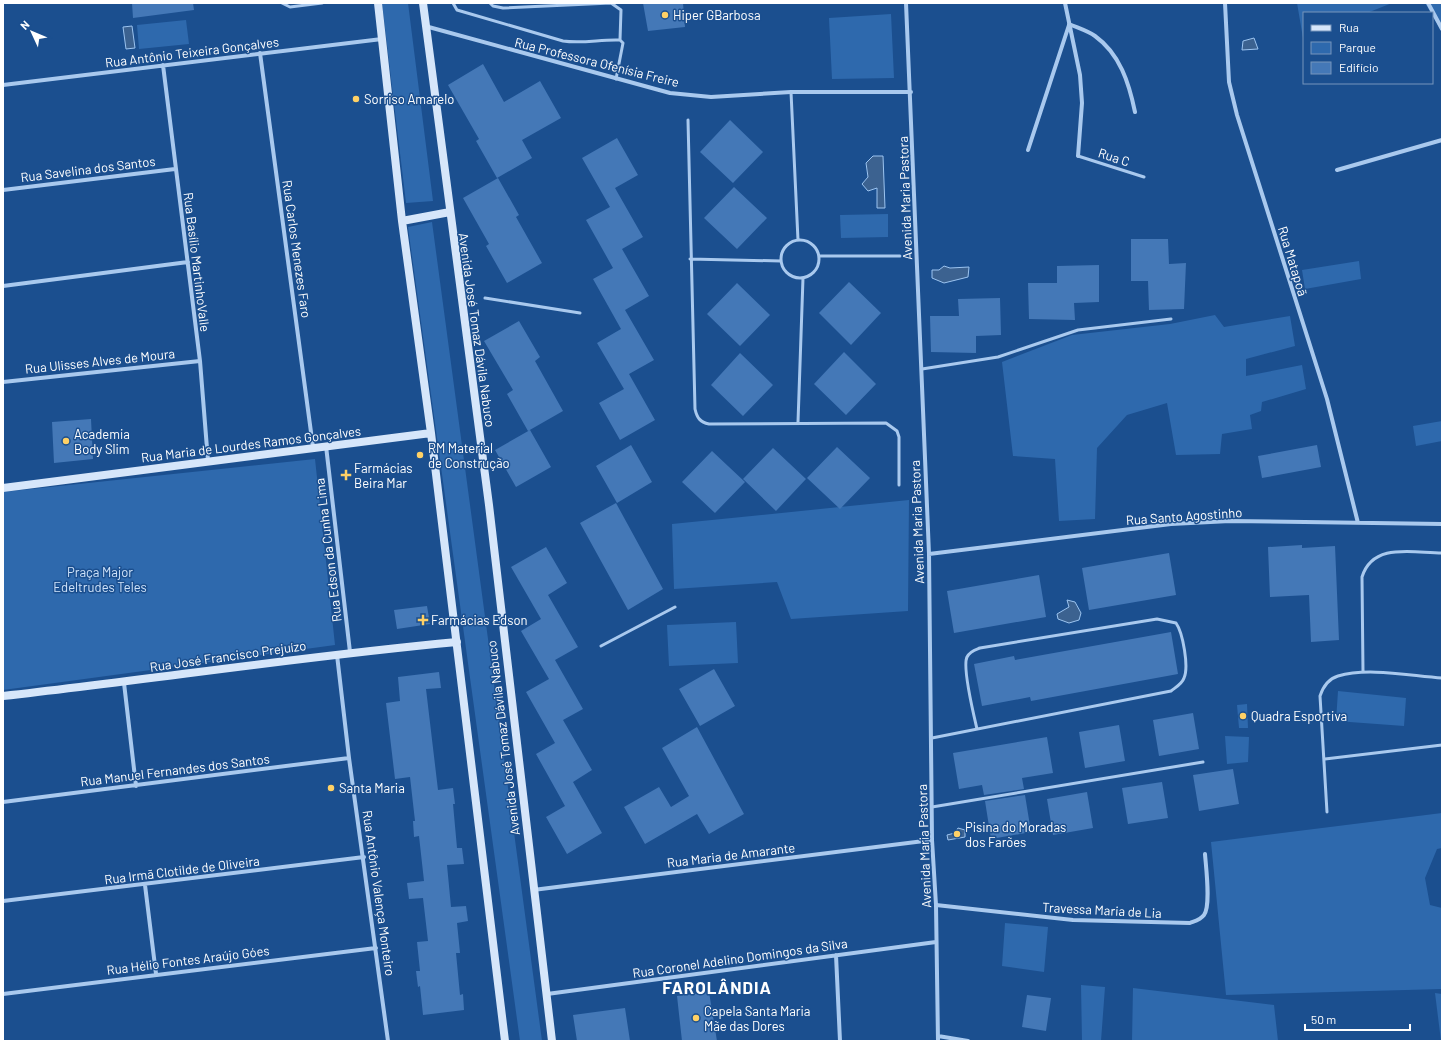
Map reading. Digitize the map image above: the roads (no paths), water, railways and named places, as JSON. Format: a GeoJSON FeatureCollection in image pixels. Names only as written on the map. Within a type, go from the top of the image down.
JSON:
{"type":"FeatureCollection","features":[{"type":"Feature","properties":{"kind":"main road"},"geometry":{"type":"LineString","coordinates":[[378,3],[402,221],[431,433],[505,1041]]}},
{"type":"Feature","properties":{"kind":"main road","name":"Avenida José Tomaz Dávila Nabuco"},"geometry":{"type":"LineString","coordinates":[[423,3],[489,505],[533,890],[552,1041]]}},
{"type":"Feature","properties":{"kind":"main road"},"geometry":{"type":"LineString","coordinates":[[402,221],[450,212]]}},
{"type":"Feature","properties":{"kind":"main road","name":"Rua Maria de Lourdes Ramos Gonçalves"},"geometry":{"type":"LineString","coordinates":[[3,488],[431,433]]}},
{"type":"Feature","properties":{"kind":"main road","name":"Rua José Francisco Prejuízo"},"geometry":{"type":"LineString","coordinates":[[3,696],[124,683],[337,653],[457,642]]}},
{"type":"Feature","properties":{"kind":"street","name":"Avenida Maria Pastora"},"geometry":{"type":"LineString","coordinates":[[906,3],[911,92],[929,554],[932,840],[936,905],[938,1039]]}},
{"type":"Feature","properties":{"kind":"street"},"geometry":{"type":"LineString","coordinates":[[1065,3],[1080,75],[1082,103],[1078,156]]}},
{"type":"Feature","properties":{"kind":"street","name":"Rua Matapoã"},"geometry":{"type":"LineString","coordinates":[[1225,3],[1229,82],[1237,116],[1327,399],[1358,523]]}},
{"type":"Feature","properties":{"kind":"street"},"geometry":{"type":"LineString","coordinates":[[1428,3],[1433,12]]}},
{"type":"Feature","properties":{"kind":"street"},"geometry":{"type":"LineString","coordinates":[[1433,12],[1442,29]]}},
{"type":"Feature","properties":{"kind":"street"},"geometry":{"type":"LineString","coordinates":[[1069,24],[1095,36],[1115,56],[1124,73],[1135,112]]}},
{"type":"Feature","properties":{"kind":"street"},"geometry":{"type":"LineString","coordinates":[[1028,150],[1069,24]]}},
{"type":"Feature","properties":{"kind":"street","name":"Rua Professora Ofenísia Freire"},"geometry":{"type":"LineString","coordinates":[[425,26],[670,93],[711,96],[792,92],[911,92]]}},
{"type":"Feature","properties":{"kind":"street","name":"Rua Antônio Teixeira Gonçalves"},"geometry":{"type":"LineString","coordinates":[[3,85],[383,39]]}},
{"type":"Feature","properties":{"kind":"street","name":"Rua Carlos Menezes Faro"},"geometry":{"type":"LineString","coordinates":[[260,54],[313,447]]}},
{"type":"Feature","properties":{"kind":"street","name":"Rua Basílio MartinhoValle"},"geometry":{"type":"LineString","coordinates":[[163,65],[200,360],[208,461]]}},
{"type":"Feature","properties":{"kind":"street"},"geometry":{"type":"LineString","coordinates":[[1337,170],[1442,140]]}},
{"type":"Feature","properties":{"kind":"street","name":"Rua Savelina dos Santos"},"geometry":{"type":"LineString","coordinates":[[3,190],[176,169]]}},
{"type":"Feature","properties":{"kind":"street"},"geometry":{"type":"LineString","coordinates":[[3,286],[188,262]]}},
{"type":"Feature","properties":{"kind":"street","name":"Rua Ulisses Alves de Moura"},"geometry":{"type":"LineString","coordinates":[[3,382],[200,360]]}},
{"type":"Feature","properties":{"kind":"street","name":"Rua Edson da Cunha Lima"},"geometry":{"type":"LineString","coordinates":[[326,446],[350,652]]}},
{"type":"Feature","properties":{"kind":"street","name":"Rua Santo Agostinho"},"geometry":{"type":"LineString","coordinates":[[929,554],[1171,524],[1230,521],[1442,524]]}},
{"type":"Feature","properties":{"kind":"street","name":"Rua Antônio Valença Monteiro"},"geometry":{"type":"LineString","coordinates":[[337,653],[349,758],[364,857],[388,1041]]}},
{"type":"Feature","properties":{"kind":"street"},"geometry":{"type":"LineString","coordinates":[[124,683],[136,786]]}},
{"type":"Feature","properties":{"kind":"street","name":"Rua Manuel Fernandes dos Santos"},"geometry":{"type":"LineString","coordinates":[[3,802],[349,758]]}},
{"type":"Feature","properties":{"kind":"street","name":"Rua Maria de Amarante"},"geometry":{"type":"LineString","coordinates":[[533,890],[932,840]]}},
{"type":"Feature","properties":{"kind":"street","name":"Travessa Maria de Lia"},"geometry":{"type":"LineString","coordinates":[[936,905],[1072,920],[1190,923],[1199,920],[1205,914],[1207,905],[1205,854]]}},
{"type":"Feature","properties":{"kind":"street","name":"Rua Irmã Clotilde de Oliveira"},"geometry":{"type":"LineString","coordinates":[[3,901],[145,885],[364,857]]}},
{"type":"Feature","properties":{"kind":"street"},"geometry":{"type":"LineString","coordinates":[[145,885],[156,974]]}},
{"type":"Feature","properties":{"kind":"street","name":"Rua Coronel Adelino Domingos da Silva"},"geometry":{"type":"LineString","coordinates":[[547,994],[936,942]]}},
{"type":"Feature","properties":{"kind":"street","name":"Rua Hélio Fontes Araújo Góes"},"geometry":{"type":"LineString","coordinates":[[3,994],[376,948]]}},
{"type":"Feature","properties":{"kind":"street"},"geometry":{"type":"LineString","coordinates":[[836,955],[840,1041]]}},
{"type":"Feature","properties":{"kind":"street"},"geometry":{"type":"LineString","coordinates":[[938,1039],[968,1041]]}},
{"type":"Feature","properties":{"kind":"lane"},"geometry":{"type":"LineString","coordinates":[[282,3],[290,6],[322,3]]}},
{"type":"Feature","properties":{"kind":"lane"},"geometry":{"type":"LineString","coordinates":[[453,3],[457,10],[563,41],[577,43],[620,40]]}},
{"type":"Feature","properties":{"kind":"lane"},"geometry":{"type":"LineString","coordinates":[[490,3],[492,6],[503,8],[611,3],[621,10],[620,40],[623,43],[616,79]]}},
{"type":"Feature","properties":{"kind":"lane"},"geometry":{"type":"LineString","coordinates":[[792,92],[798,240]]}},
{"type":"Feature","properties":{"kind":"lane"},"geometry":{"type":"LineString","coordinates":[[688,120],[690,259],[695,409],[697,417],[703,423],[710,424],[798,422],[886,423],[897,431],[899,437],[899,485]]}},
{"type":"Feature","properties":{"kind":"lane","name":"Rua C"},"geometry":{"type":"LineString","coordinates":[[1078,156],[1144,177]]}},
{"type":"Feature","properties":{"kind":"lane"},"geometry":{"type":"LineString","coordinates":[[798,240],[812,243],[819,256],[819,263],[816,270],[803,278],[795,278],[789,274],[783,269],[781,262],[781,254],[785,247],[790,242],[798,240]]}},
{"type":"Feature","properties":{"kind":"lane"},"geometry":{"type":"LineString","coordinates":[[819,256],[900,256]]}},
{"type":"Feature","properties":{"kind":"lane"},"geometry":{"type":"LineString","coordinates":[[690,259],[781,262]]}},
{"type":"Feature","properties":{"kind":"lane"},"geometry":{"type":"LineString","coordinates":[[798,422],[803,278]]}},
{"type":"Feature","properties":{"kind":"lane"},"geometry":{"type":"LineString","coordinates":[[485,298],[580,313]]}},
{"type":"Feature","properties":{"kind":"lane"},"geometry":{"type":"LineString","coordinates":[[922,369],[998,357],[1078,330],[1171,319]]}},
{"type":"Feature","properties":{"kind":"lane"},"geometry":{"type":"LineString","coordinates":[[1363,672],[1362,577],[1365,568],[1380,554],[1390,552],[1442,553]]}},
{"type":"Feature","properties":{"kind":"lane"},"geometry":{"type":"LineString","coordinates":[[601,646],[675,607]]}},
{"type":"Feature","properties":{"kind":"lane"},"geometry":{"type":"LineString","coordinates":[[932,738],[1171,691],[1178,686],[1185,677],[1184,641],[1181,631],[1176,623],[1157,620],[980,648],[972,651],[967,657],[966,668],[977,729]]}},
{"type":"Feature","properties":{"kind":"lane"},"geometry":{"type":"LineString","coordinates":[[1327,812],[1320,696],[1323,687],[1337,676],[1363,672],[1442,678]]}},
{"type":"Feature","properties":{"kind":"lane"},"geometry":{"type":"LineString","coordinates":[[1325,759],[1442,745]]}},
{"type":"Feature","properties":{"kind":"lane"},"geometry":{"type":"LineString","coordinates":[[932,807],[1203,762]]}},
{"type":"Feature","properties":{"kind":"place","name":"Hiper GBarbosa"},"geometry":{"type":"Point","coordinates":[665,15]}},
{"type":"Feature","properties":{"kind":"place","name":"Sorriso Amarelo"},"geometry":{"type":"Point","coordinates":[356,99]}},
{"type":"Feature","properties":{"kind":"place","name":"Academia Body Slim"},"geometry":{"type":"Point","coordinates":[66,441]}},
{"type":"Feature","properties":{"kind":"place","name":"RM Material de Construção"},"geometry":{"type":"Point","coordinates":[420,455]}},
{"type":"Feature","properties":{"kind":"place","name":"Farmácias Beira Mar"},"geometry":{"type":"Point","coordinates":[346,475]}},
{"type":"Feature","properties":{"kind":"place","name":"Farmácias Edson"},"geometry":{"type":"Point","coordinates":[423,620]}},
{"type":"Feature","properties":{"kind":"place","name":"Quadra Esportiva"},"geometry":{"type":"Point","coordinates":[1243,716]}},
{"type":"Feature","properties":{"kind":"place","name":"Santa Maria"},"geometry":{"type":"Point","coordinates":[331,788]}},
{"type":"Feature","properties":{"kind":"place","name":"Pisina do Moradas dos Farões"},"geometry":{"type":"Point","coordinates":[957,834]}},
{"type":"Feature","properties":{"kind":"place","name":"Capela Santa Maria Mãe das Dores"},"geometry":{"type":"Point","coordinates":[696,1018]}},
{"type":"Feature","properties":{"kind":"district","name":"FAROLÂNDIA"},"geometry":{"type":"Point","coordinates":[717,988]}},
{"type":"Feature","properties":{"kind":"park label","name":"Praça Major Edeltrudes Teles"},"geometry":{"type":"Point","coordinates":[100,580]}}]}
